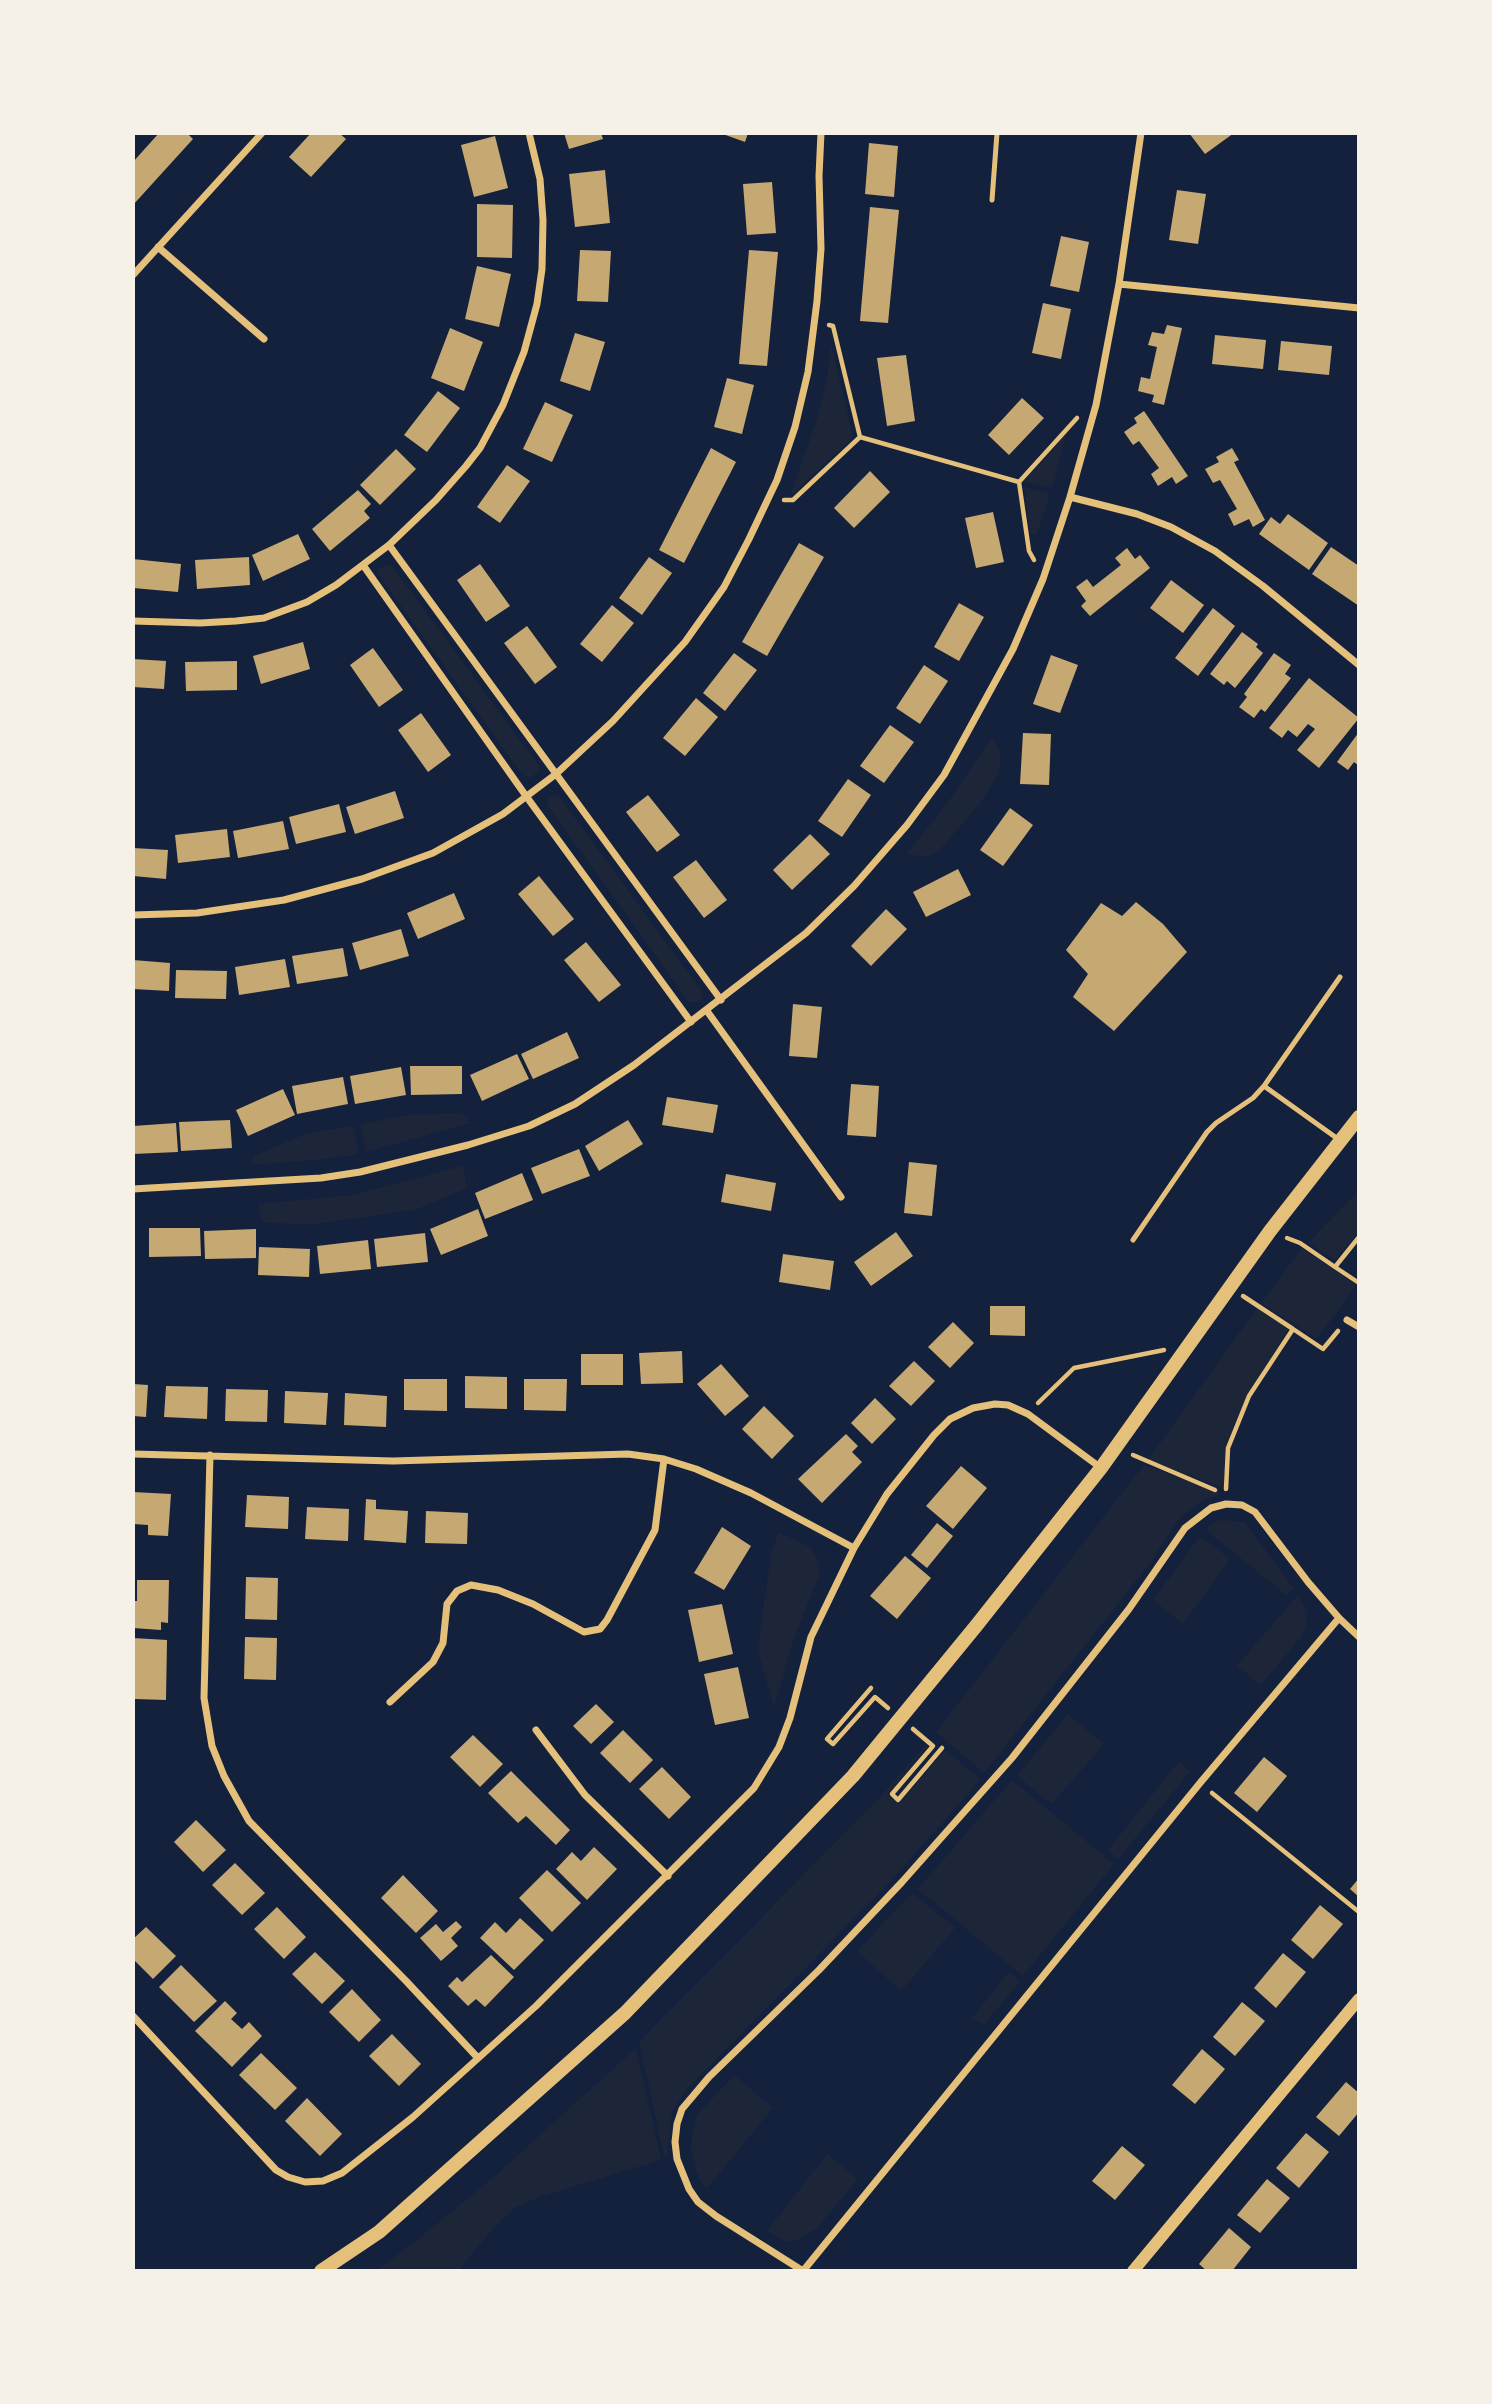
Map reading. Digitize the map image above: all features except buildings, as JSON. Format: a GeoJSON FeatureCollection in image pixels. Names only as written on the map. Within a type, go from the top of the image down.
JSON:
{"type":"FeatureCollection","features":[{"type":"Feature","properties":{"kind":"main road"},"geometry":{"type":"LineString","coordinates":[[321,2271],[379,2232],[625,2013],[852,1776],[976,1626],[1101,1468],[1270,1231],[1359,1117]]}},
{"type":"Feature","properties":{"kind":"street"},"geometry":{"type":"LineString","coordinates":[[133,275],[262,133]]}},
{"type":"Feature","properties":{"kind":"street"},"geometry":{"type":"LineString","coordinates":[[133,621],[200,623],[264,618],[307,602],[389,545],[436,500],[480,448],[503,405],[524,352],[537,304],[544,243],[540,179],[530,133]]}},
{"type":"Feature","properties":{"kind":"street"},"geometry":{"type":"LineString","coordinates":[[133,915],[197,913],[244,907],[321,891],[433,853],[470,834],[556,774],[613,721],[685,642],[724,587],[769,499],[795,427],[808,372],[815,321],[821,249],[821,133]]}},
{"type":"Feature","properties":{"kind":"street"},"geometry":{"type":"LineString","coordinates":[[133,1189],[321,1178],[401,1163],[529,1126],[575,1104],[691,1023],[806,933],[854,886],[907,825],[944,775],[982,710],[1013,649],[1043,579],[1096,405],[1119,284],[1142,133]]}},
{"type":"Feature","properties":{"kind":"street"},"geometry":{"type":"LineString","coordinates":[[158,247],[264,339]]}},
{"type":"Feature","properties":{"kind":"street"},"geometry":{"type":"LineString","coordinates":[[1119,284],[1359,308]]}},
{"type":"Feature","properties":{"kind":"street"},"geometry":{"type":"LineString","coordinates":[[1070,497],[1137,514],[1215,551],[1263,586],[1359,665]]}},
{"type":"Feature","properties":{"kind":"street"},"geometry":{"type":"LineString","coordinates":[[389,545],[721,1000]]}},
{"type":"Feature","properties":{"kind":"street"},"geometry":{"type":"LineString","coordinates":[[363,565],[691,1023]]}},
{"type":"Feature","properties":{"kind":"street"},"geometry":{"type":"LineString","coordinates":[[707,1011],[841,1197]]}},
{"type":"Feature","properties":{"kind":"street"},"geometry":{"type":"LineString","coordinates":[[1347,1320],[1359,1327]]}},
{"type":"Feature","properties":{"kind":"street"},"geometry":{"type":"LineString","coordinates":[[133,2016],[276,2169],[288,2177],[305,2182],[323,2181],[342,2173],[412,2117],[536,2006],[754,1788],[779,1747],[790,1718],[811,1637],[854,1548],[887,1494],[933,1435],[950,1419],[973,1408],[995,1404],[1008,1405],[1028,1414],[1101,1468]]}},
{"type":"Feature","properties":{"kind":"street"},"geometry":{"type":"LineString","coordinates":[[133,1454],[393,1461],[607,1454],[664,1459],[751,1493],[854,1548]]}},
{"type":"Feature","properties":{"kind":"street"},"geometry":{"type":"LineString","coordinates":[[210,1455],[204,1698],[212,1746],[224,1776],[249,1821],[478,2058]]}},
{"type":"Feature","properties":{"kind":"street"},"geometry":{"type":"LineString","coordinates":[[390,1702],[433,1662],[443,1643],[447,1604],[457,1591],[471,1585],[499,1590],[533,1604],[584,1632],[600,1629],[654,1530],[664,1459]]}},
{"type":"Feature","properties":{"kind":"street"},"geometry":{"type":"LineString","coordinates":[[1339,1618],[1200,1783],[803,2271],[698,2202],[689,2189],[677,2159],[675,2143],[682,2109],[902,1882],[1007,1764],[1121,1619],[1185,1528],[1198,1516],[1211,1508],[1226,1504],[1241,1505],[1255,1512],[1301,1573],[1359,1637]]}},
{"type":"Feature","properties":{"kind":"street"},"geometry":{"type":"LineString","coordinates":[[536,1730],[585,1795],[668,1876]]}},
{"type":"Feature","properties":{"kind":"street"},"geometry":{"type":"LineString","coordinates":[[1133,2271],[1359,1998]]}},
{"type":"Feature","properties":{"kind":"lane"},"geometry":{"type":"LineString","coordinates":[[992,200],[997,133]]}},
{"type":"Feature","properties":{"kind":"lane"},"geometry":{"type":"LineString","coordinates":[[1133,1240],[1207,1132],[1253,1098],[1264,1086],[1340,977]]}},
{"type":"Feature","properties":{"kind":"lane"},"geometry":{"type":"LineString","coordinates":[[1264,1086],[1341,1140]]}},
{"type":"Feature","properties":{"kind":"path"},"geometry":{"type":"LineString","coordinates":[[815,321],[833,326],[860,437]]}},
{"type":"Feature","properties":{"kind":"path"},"geometry":{"type":"LineString","coordinates":[[1043,579],[1029,551],[1020,482],[1072,421],[1096,405]]}},
{"type":"Feature","properties":{"kind":"path"},"geometry":{"type":"LineString","coordinates":[[860,437],[1020,482]]}},
{"type":"Feature","properties":{"kind":"path"},"geometry":{"type":"LineString","coordinates":[[769,499],[793,500],[860,437]]}},
{"type":"Feature","properties":{"kind":"path"},"geometry":{"type":"LineString","coordinates":[[1270,1231],[1300,1243],[1359,1283]]}},
{"type":"Feature","properties":{"kind":"path"},"geometry":{"type":"LineString","coordinates":[[1335,1267],[1359,1237]]}},
{"type":"Feature","properties":{"kind":"path"},"geometry":{"type":"LineString","coordinates":[[1231,1288],[1322,1349],[1347,1320]]}},
{"type":"Feature","properties":{"kind":"path"},"geometry":{"type":"LineString","coordinates":[[1118,1445],[1141,1460],[1225,1493],[1228,1448],[1249,1396],[1293,1329]]}},
{"type":"Feature","properties":{"kind":"path"},"geometry":{"type":"LineString","coordinates":[[1028,1414],[1074,1368],[1187,1345]]}},
{"type":"Feature","properties":{"kind":"path"},"geometry":{"type":"LineString","coordinates":[[1200,1783],[1359,1912]]}},
{"type":"Feature","properties":{"kind":"shaded area"},"geometry":{"type":"Polygon","coordinates":[[[831,344],[853,437],[790,497],[818,416],[831,344]]]}},
{"type":"Feature","properties":{"kind":"shaded area"},"geometry":{"type":"Polygon","coordinates":[[[1066,434],[1052,488],[1024,482],[1066,434]]]}},
{"type":"Feature","properties":{"kind":"shaded area"},"geometry":{"type":"Polygon","coordinates":[[[1024,487],[1050,494],[1037,534],[1031,535],[1024,487]]]}},
{"type":"Feature","properties":{"kind":"shaded area"},"geometry":{"type":"Polygon","coordinates":[[[381,567],[393,567],[539,766],[538,772],[530,778],[522,774],[380,577],[378,572],[381,567]]]}},
{"type":"Feature","properties":{"kind":"shaded area"},"geometry":{"type":"Polygon","coordinates":[[[992,737],[1000,751],[1001,761],[998,775],[980,803],[938,852],[925,857],[906,854],[946,805],[992,737]]]}},
{"type":"Feature","properties":{"kind":"shaded area"},"geometry":{"type":"Polygon","coordinates":[[[555,794],[560,797],[702,992],[703,996],[698,1002],[689,1002],[548,806],[547,798],[555,794]]]}},
{"type":"Feature","properties":{"kind":"shaded area"},"geometry":{"type":"Polygon","coordinates":[[[461,1113],[471,1123],[366,1152],[360,1124],[410,1115],[461,1113]]]}},
{"type":"Feature","properties":{"kind":"shaded area"},"geometry":{"type":"Polygon","coordinates":[[[353,1126],[359,1154],[252,1165],[254,1156],[305,1134],[353,1126]]]}},
{"type":"Feature","properties":{"kind":"shaded area"},"geometry":{"type":"Polygon","coordinates":[[[463,1166],[467,1188],[415,1210],[306,1225],[263,1222],[258,1204],[352,1195],[463,1166]]]}},
{"type":"Feature","properties":{"kind":"shaded area"},"geometry":{"type":"Polygon","coordinates":[[[1359,1191],[1359,1231],[1335,1260],[1308,1243],[1359,1191]]]}},
{"type":"Feature","properties":{"kind":"shaded area"},"geometry":{"type":"Polygon","coordinates":[[[1302,1248],[1356,1285],[1317,1339],[1261,1303],[1302,1248]]]}},
{"type":"Feature","properties":{"kind":"shaded area"},"geometry":{"type":"Polygon","coordinates":[[[1257,1308],[1289,1330],[1248,1394],[1233,1427],[1226,1450],[1224,1488],[1148,1460],[1257,1308]]]}},
{"type":"Feature","properties":{"kind":"shaded area"},"geometry":{"type":"Polygon","coordinates":[[[1144,1465],[1221,1493],[1201,1502],[1180,1517],[1151,1562],[984,1773],[936,1732],[1144,1465]]]}},
{"type":"Feature","properties":{"kind":"shaded area"},"geometry":{"type":"Polygon","coordinates":[[[1214,1522],[1245,1522],[1294,1589],[1286,1595],[1206,1530],[1214,1522]]]}},
{"type":"Feature","properties":{"kind":"shaded area"},"geometry":{"type":"Polygon","coordinates":[[[779,1532],[810,1547],[820,1568],[793,1641],[774,1708],[758,1650],[771,1553],[779,1532]]]}},
{"type":"Feature","properties":{"kind":"shaded area"},"geometry":{"type":"Polygon","coordinates":[[[1200,1536],[1230,1559],[1183,1624],[1153,1600],[1200,1536]]]}},
{"type":"Feature","properties":{"kind":"shaded area"},"geometry":{"type":"Polygon","coordinates":[[[1298,1595],[1306,1611],[1306,1625],[1302,1636],[1261,1685],[1237,1666],[1298,1595]]]}},
{"type":"Feature","properties":{"kind":"shaded area"},"geometry":{"type":"Polygon","coordinates":[[[1068,1714],[1104,1744],[1052,1804],[1017,1776],[1068,1714]]]}},
{"type":"Feature","properties":{"kind":"shaded area"},"geometry":{"type":"Polygon","coordinates":[[[926,1745],[928,1746],[887,1794],[899,1804],[945,1750],[981,1779],[889,1883],[687,2089],[672,2111],[667,2154],[664,2155],[639,2042],[885,1792],[926,1745]]]}},
{"type":"Feature","properties":{"kind":"shaded area"},"geometry":{"type":"Polygon","coordinates":[[[1179,1761],[1190,1772],[1118,1859],[1108,1850],[1179,1761]]]}},
{"type":"Feature","properties":{"kind":"shaded area"},"geometry":{"type":"Polygon","coordinates":[[[1012,1780],[1114,1864],[1023,1976],[918,1889],[1012,1780]]]}},
{"type":"Feature","properties":{"kind":"shaded area"},"geometry":{"type":"Polygon","coordinates":[[[911,1894],[955,1928],[901,1991],[857,1951],[911,1894]]]}},
{"type":"Feature","properties":{"kind":"shaded area"},"geometry":{"type":"Polygon","coordinates":[[[1009,1972],[1018,1980],[1018,1984],[984,2024],[971,2019],[1009,1972]]]}},
{"type":"Feature","properties":{"kind":"shaded area"},"geometry":{"type":"Polygon","coordinates":[[[636,2048],[661,2160],[539,2197],[514,2208],[494,2227],[458,2271],[375,2271],[495,2176],[636,2048]]]}},
{"type":"Feature","properties":{"kind":"shaded area"},"geometry":{"type":"Polygon","coordinates":[[[734,2075],[773,2108],[707,2188],[701,2182],[695,2167],[691,2150],[692,2133],[697,2115],[734,2075]]]}},
{"type":"Feature","properties":{"kind":"shaded area"},"geometry":{"type":"Polygon","coordinates":[[[827,2154],[858,2179],[816,2229],[795,2241],[784,2241],[767,2231],[827,2154]]]}}]}
